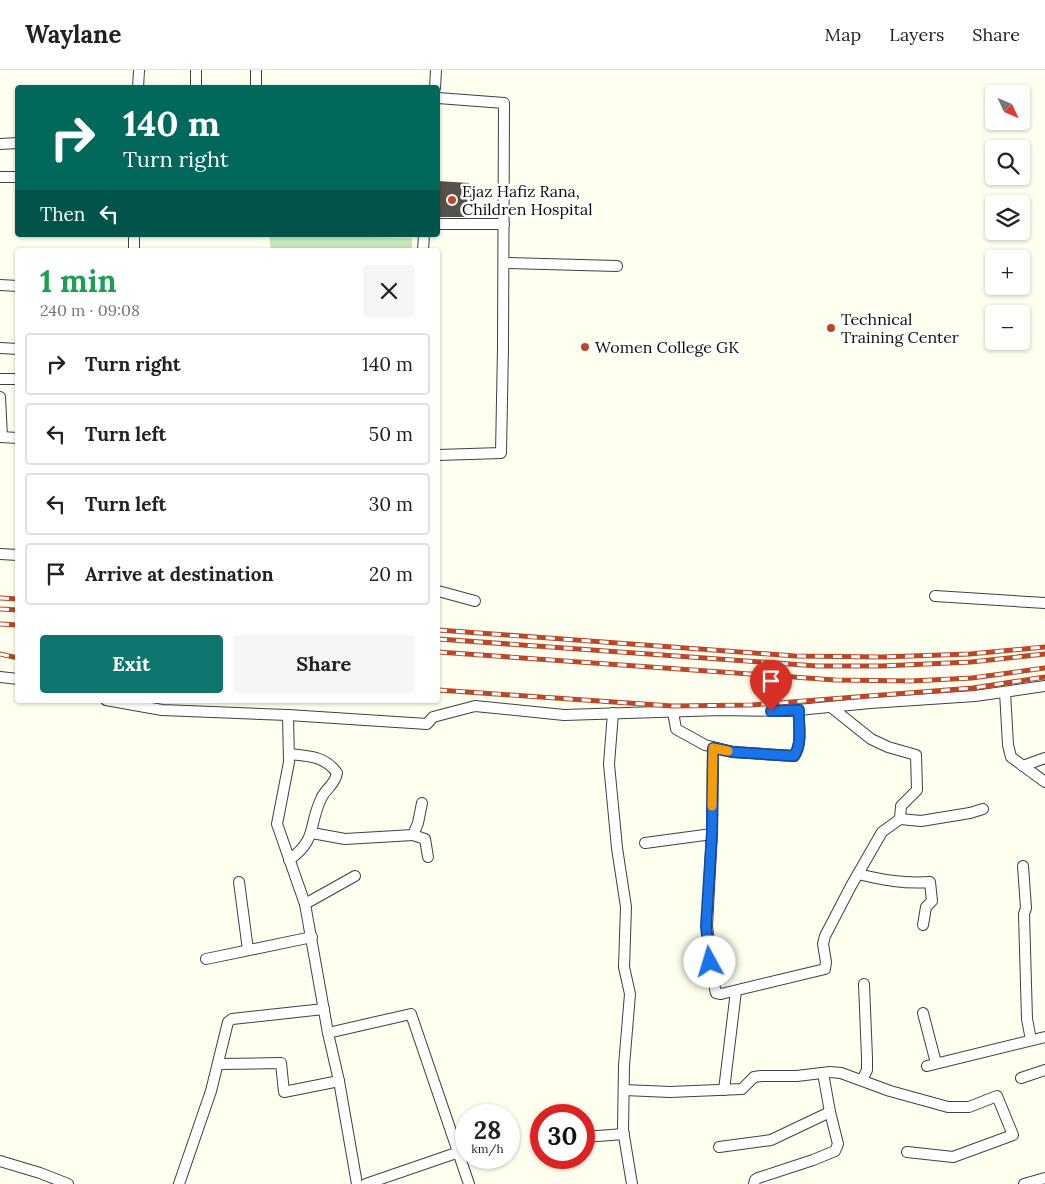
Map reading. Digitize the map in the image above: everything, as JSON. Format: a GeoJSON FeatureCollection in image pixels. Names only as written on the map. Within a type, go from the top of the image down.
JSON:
{"type":"FeatureCollection","features":[{"type":"Feature","properties":{"kind":"street"},"geometry":{"type":"LineString","coordinates":[[138,85],[139,70]]}},
{"type":"Feature","properties":{"kind":"street"},"geometry":{"type":"LineString","coordinates":[[196,70],[196,85]]}},
{"type":"Feature","properties":{"kind":"street"},"geometry":{"type":"LineString","coordinates":[[256,70],[256,85]]}},
{"type":"Feature","properties":{"kind":"street"},"geometry":{"type":"LineString","coordinates":[[435,85],[436,70]]}},
{"type":"Feature","properties":{"kind":"street"},"geometry":{"type":"LineString","coordinates":[[440,98],[504,103],[501,453],[440,455]]}},
{"type":"Feature","properties":{"kind":"street"},"geometry":{"type":"LineString","coordinates":[[0,144],[15,143]]}},
{"type":"Feature","properties":{"kind":"street"},"geometry":{"type":"LineString","coordinates":[[0,177],[15,177]]}},
{"type":"Feature","properties":{"kind":"street"},"geometry":{"type":"LineString","coordinates":[[440,224],[504,224]]}},
{"type":"Feature","properties":{"kind":"street"},"geometry":{"type":"LineString","coordinates":[[504,263],[617,266]]}},
{"type":"Feature","properties":{"kind":"street"},"geometry":{"type":"LineString","coordinates":[[0,285],[15,286]]}},
{"type":"Feature","properties":{"kind":"street"},"geometry":{"type":"LineString","coordinates":[[0,348],[15,349]]}},
{"type":"Feature","properties":{"kind":"street"},"geometry":{"type":"LineString","coordinates":[[0,379],[15,379]]}},
{"type":"Feature","properties":{"kind":"street"},"geometry":{"type":"LineString","coordinates":[[0,397],[1,437],[15,438]]}},
{"type":"Feature","properties":{"kind":"street"},"geometry":{"type":"LineString","coordinates":[[0,554],[15,555]]}},
{"type":"Feature","properties":{"kind":"street"},"geometry":{"type":"LineString","coordinates":[[440,592],[476,601]]}},
{"type":"Feature","properties":{"kind":"street"},"geometry":{"type":"LineString","coordinates":[[935,596],[1045,603]]}},
{"type":"Feature","properties":{"kind":"street"},"geometry":{"type":"LineString","coordinates":[[0,677],[15,679]]}},
{"type":"Feature","properties":{"kind":"street"},"geometry":{"type":"LineString","coordinates":[[123,703],[162,710],[288,715],[427,724],[433,717],[475,706],[564,715],[799,710],[975,696],[1045,686]]}},
{"type":"Feature","properties":{"kind":"street"},"geometry":{"type":"LineString","coordinates":[[1005,692],[1011,757],[1045,782]]}},
{"type":"Feature","properties":{"kind":"street"},"geometry":{"type":"LineString","coordinates":[[830,707],[871,739],[888,747],[916,755],[917,790],[901,806],[900,819]]}},
{"type":"Feature","properties":{"kind":"street"},"geometry":{"type":"LineString","coordinates":[[673,712],[676,729],[713,748],[733,752],[794,756],[798,750],[800,739],[799,710]]}},
{"type":"Feature","properties":{"kind":"street"},"geometry":{"type":"LineString","coordinates":[[613,714],[609,764],[617,848],[626,907],[624,967],[630,994],[624,1090],[624,1134],[632,1184]]}},
{"type":"Feature","properties":{"kind":"street"},"geometry":{"type":"LineString","coordinates":[[288,715],[289,754],[277,824],[305,904],[328,1033],[340,1081],[357,1184]]}},
{"type":"Feature","properties":{"kind":"street"},"geometry":{"type":"LineString","coordinates":[[713,748],[712,834],[706,926],[716,993],[736,991],[825,969],[826,962],[823,944],[826,936],[882,832],[889,825],[900,819],[921,822],[982,809]]}},
{"type":"Feature","properties":{"kind":"street"},"geometry":{"type":"LineString","coordinates":[[289,754],[318,758],[328,763],[337,773],[336,780],[321,799],[312,833],[306,846],[290,860]]}},
{"type":"Feature","properties":{"kind":"street"},"geometry":{"type":"LineString","coordinates":[[1024,766],[1045,758]]}},
{"type":"Feature","properties":{"kind":"street"},"geometry":{"type":"LineString","coordinates":[[413,836],[421,815],[422,803]]}},
{"type":"Feature","properties":{"kind":"street"},"geometry":{"type":"LineString","coordinates":[[312,833],[345,839],[413,836],[425,839],[428,857]]}},
{"type":"Feature","properties":{"kind":"street"},"geometry":{"type":"LineString","coordinates":[[645,843],[712,834]]}},
{"type":"Feature","properties":{"kind":"street"},"geometry":{"type":"LineString","coordinates":[[1023,866],[1026,908],[1024,914],[1027,1019],[1031,1040]]}},
{"type":"Feature","properties":{"kind":"street"},"geometry":{"type":"LineString","coordinates":[[858,874],[909,884],[930,882],[932,901],[926,907],[923,925]]}},
{"type":"Feature","properties":{"kind":"street"},"geometry":{"type":"LineString","coordinates":[[305,904],[355,876]]}},
{"type":"Feature","properties":{"kind":"street"},"geometry":{"type":"LineString","coordinates":[[239,882],[248,950]]}},
{"type":"Feature","properties":{"kind":"street"},"geometry":{"type":"LineString","coordinates":[[206,959],[312,937]]}},
{"type":"Feature","properties":{"kind":"street"},"geometry":{"type":"LineString","coordinates":[[862,1080],[867,1066],[864,984]]}},
{"type":"Feature","properties":{"kind":"street"},"geometry":{"type":"LineString","coordinates":[[724,1090],[736,991]]}},
{"type":"Feature","properties":{"kind":"street"},"geometry":{"type":"LineString","coordinates":[[179,1184],[211,1090],[226,1025],[232,1019],[324,1009]]}},
{"type":"Feature","properties":{"kind":"street"},"geometry":{"type":"LineString","coordinates":[[923,1013],[931,1064],[1045,1037]]}},
{"type":"Feature","properties":{"kind":"street"},"geometry":{"type":"LineString","coordinates":[[328,1033],[411,1014],[455,1140]]}},
{"type":"Feature","properties":{"kind":"street"},"geometry":{"type":"LineString","coordinates":[[218,1064],[281,1063],[284,1092],[340,1081]]}},
{"type":"Feature","properties":{"kind":"street"},"geometry":{"type":"LineString","coordinates":[[1021,1078],[1045,1070]]}},
{"type":"Feature","properties":{"kind":"street"},"geometry":{"type":"LineString","coordinates":[[754,1184],[758,1178],[813,1160],[835,1150],[838,1144],[823,1073]]}},
{"type":"Feature","properties":{"kind":"street"},"geometry":{"type":"LineString","coordinates":[[624,1090],[670,1092],[742,1090],[754,1077],[841,1073],[890,1091],[948,1107],[968,1108],[997,1096],[1013,1135],[953,1157],[907,1152]]}},
{"type":"Feature","properties":{"kind":"street"},"geometry":{"type":"LineString","coordinates":[[720,1147],[771,1140],[830,1112]]}},
{"type":"Feature","properties":{"kind":"street"},"geometry":{"type":"LineString","coordinates":[[595,1136],[624,1134]]}},
{"type":"Feature","properties":{"kind":"street"},"geometry":{"type":"LineString","coordinates":[[366,1184],[455,1153]]}},
{"type":"Feature","properties":{"kind":"street"},"geometry":{"type":"LineString","coordinates":[[0,1161],[68,1184]]}},
{"type":"Feature","properties":{"kind":"street"},"geometry":{"type":"LineString","coordinates":[[464,1169],[469,1184]]}},
{"type":"Feature","properties":{"kind":"street"},"geometry":{"type":"LineString","coordinates":[[1024,1184],[1045,1178]]}},
{"type":"Feature","properties":{"kind":"green space"},"geometry":{"type":"Polygon","coordinates":[[[269,237],[412,238],[412,248],[271,248],[269,237]]]}},
{"type":"Feature","properties":{"kind":"building","name":"Ejaz Hafiz Rana, Children Hospital"},"geometry":{"type":"Polygon","coordinates":[[[440,181],[469,183],[466,217],[440,217],[440,181]]]}},
{"type":"Feature","properties":{"kind":"railway"},"geometry":{"type":"LineString","coordinates":[[0,598],[15,599]]}},
{"type":"Feature","properties":{"kind":"railway"},"geometry":{"type":"LineString","coordinates":[[0,609],[15,610]]}},
{"type":"Feature","properties":{"kind":"railway"},"geometry":{"type":"LineString","coordinates":[[0,624],[15,625]]}},
{"type":"Feature","properties":{"kind":"railway"},"geometry":{"type":"LineString","coordinates":[[440,630],[795,656],[882,657],[970,654],[1045,647]]}},
{"type":"Feature","properties":{"kind":"railway"},"geometry":{"type":"LineString","coordinates":[[440,639],[817,666],[882,666],[971,662],[1045,654]]}},
{"type":"Feature","properties":{"kind":"railway"},"geometry":{"type":"LineString","coordinates":[[440,652],[835,680],[911,681],[972,678],[1045,668]]}},
{"type":"Feature","properties":{"kind":"railway"},"geometry":{"type":"LineString","coordinates":[[0,654],[15,657]]}},
{"type":"Feature","properties":{"kind":"railway"},"geometry":{"type":"LineString","coordinates":[[440,690],[672,706],[752,705],[973,688],[1045,677]]}},
{"type":"Feature","properties":{"kind":"slow traffic"},"geometry":{"type":"LineString","coordinates":[[712,806],[713,748],[728,751]]}},
{"type":"Feature","properties":{"kind":"place","name":"Ejaz Hafiz Rana, Children Hospital"},"geometry":{"type":"Point","coordinates":[452,200]}},
{"type":"Feature","properties":{"kind":"place","name":"Technical Training Center"},"geometry":{"type":"Point","coordinates":[831,328]}},
{"type":"Feature","properties":{"kind":"place","name":"Women College GK"},"geometry":{"type":"Point","coordinates":[585,347]}},
{"type":"Feature","properties":{"kind":"route"},"geometry":{"type":"LineString","coordinates":[[710,962],[706,926],[712,832],[713,748],[733,752],[794,756],[798,750],[800,739],[798,726],[799,710],[771,711]]}}]}
